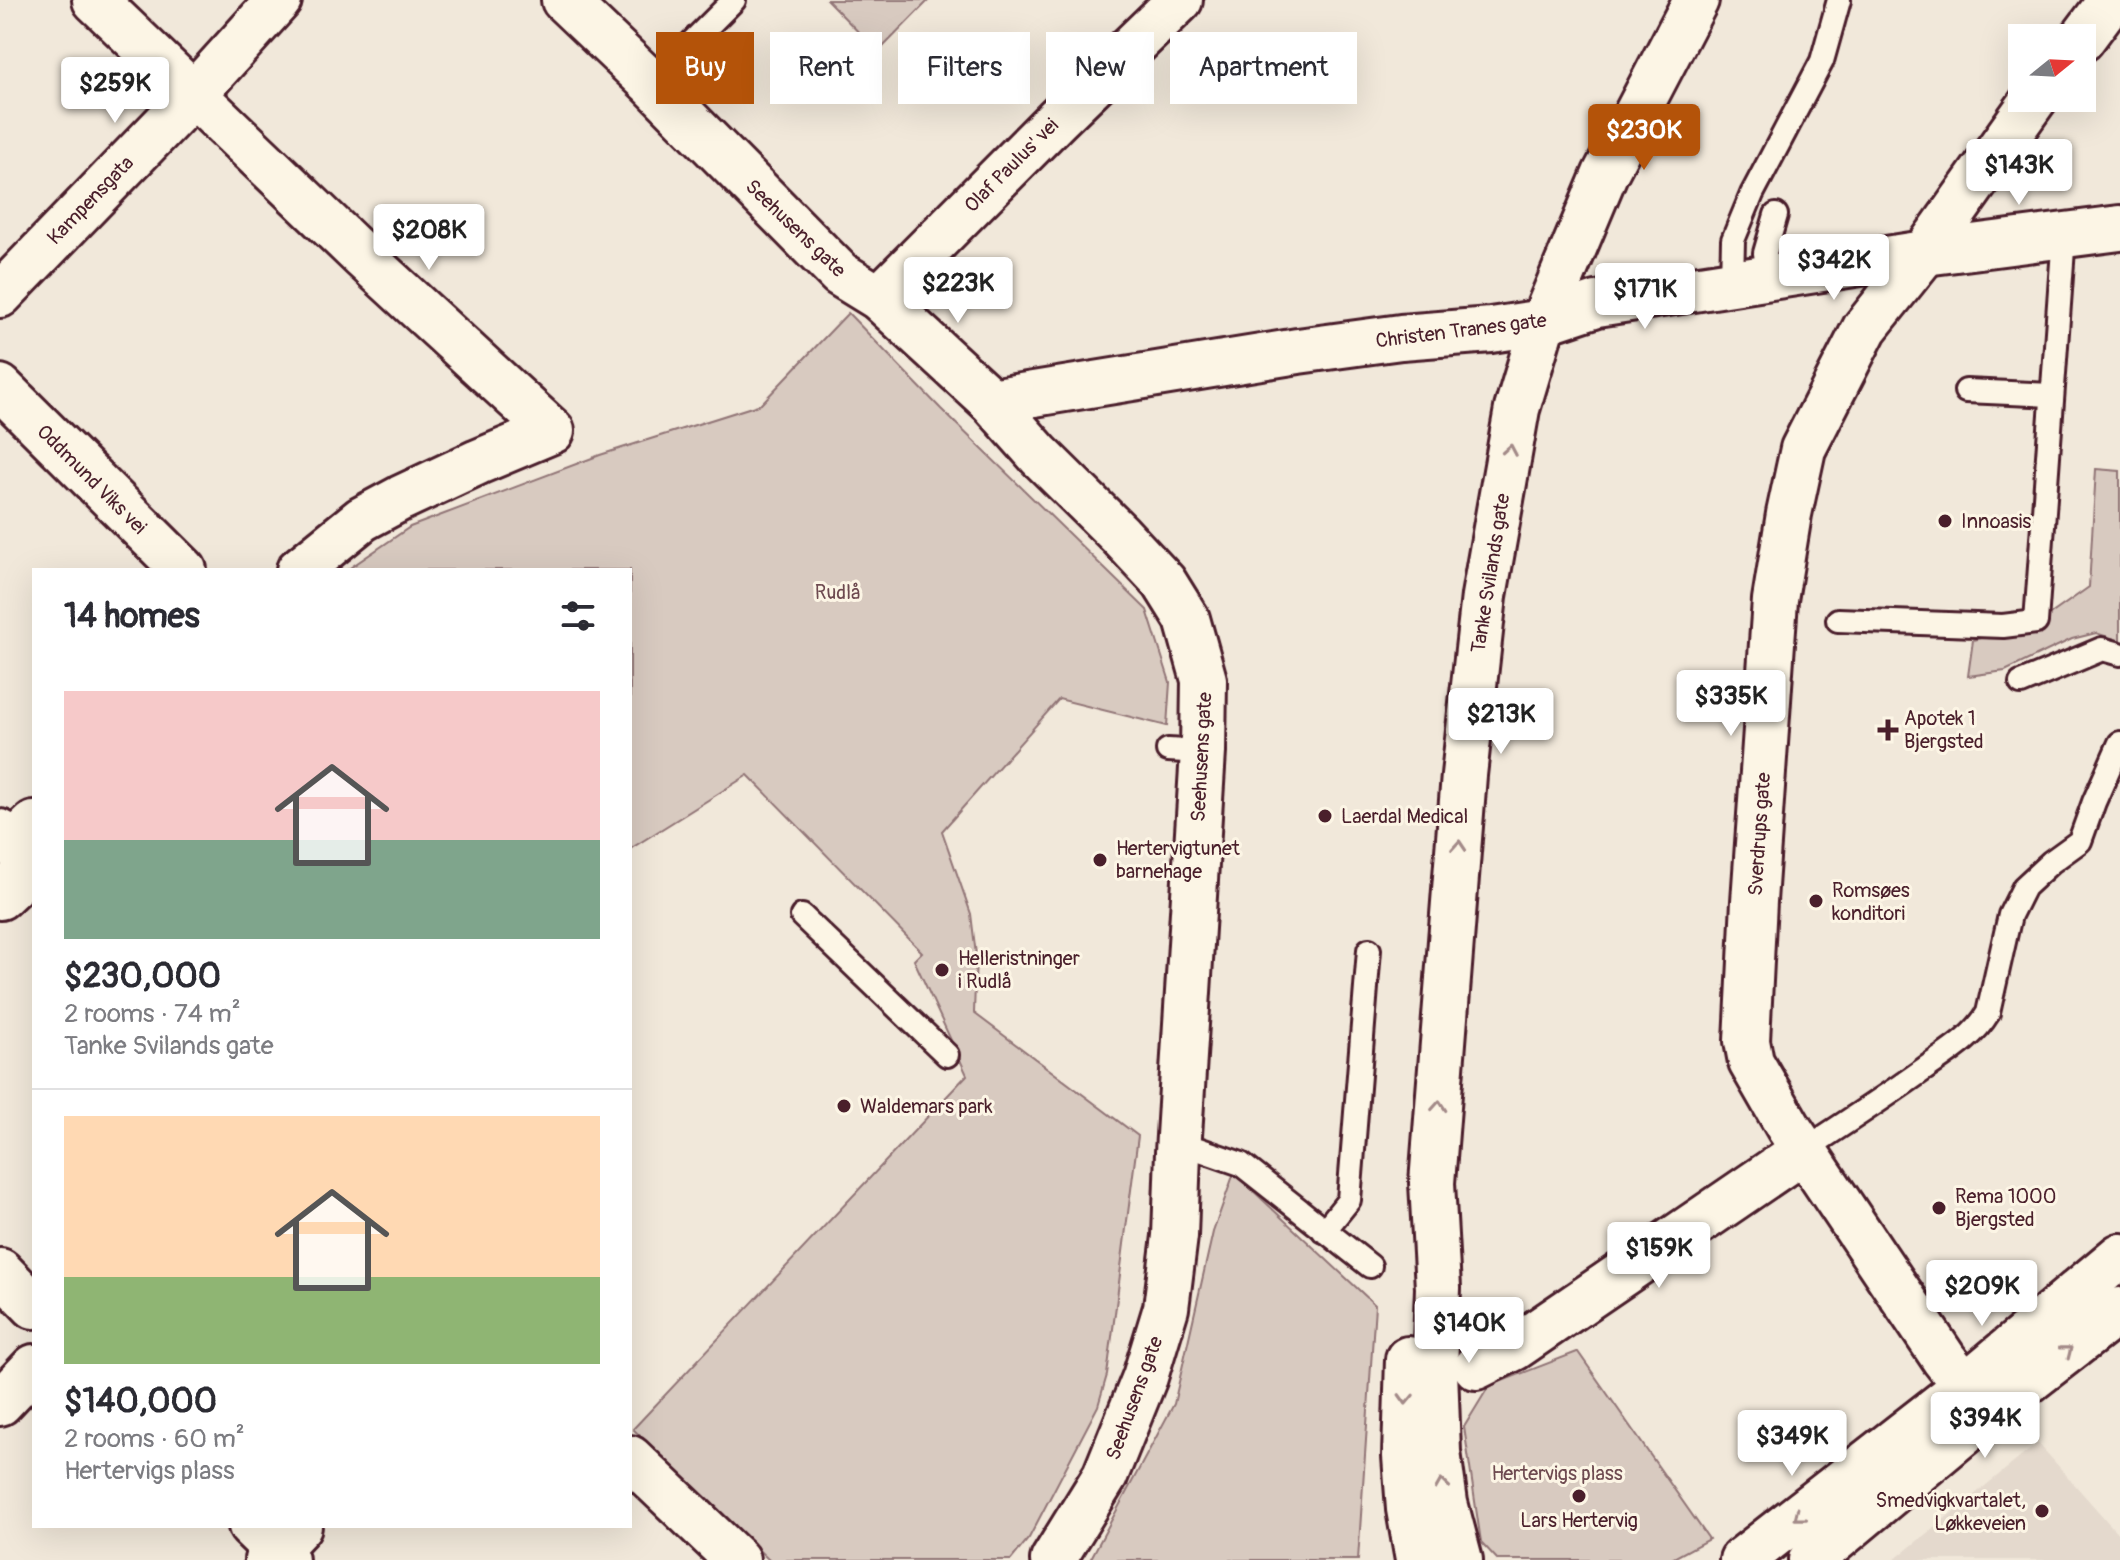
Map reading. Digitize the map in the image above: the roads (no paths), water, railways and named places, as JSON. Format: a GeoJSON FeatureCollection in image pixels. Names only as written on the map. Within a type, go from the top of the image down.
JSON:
{"type":"FeatureCollection","features":[{"type":"Feature","properties":{"kind":"street"},"geometry":{"type":"LineString","coordinates":[[95,0],[363,257],[552,431],[478,462],[362,519],[301,568]]}},
{"type":"Feature","properties":{"kind":"street","name":"Kampensgata"},"geometry":{"type":"LineString","coordinates":[[0,295],[194,94],[279,0]]}},
{"type":"Feature","properties":{"kind":"street","name":"Seehusens gate"},"geometry":{"type":"LineString","coordinates":[[564,0],[840,274],[879,298],[991,401],[1039,455],[1164,582],[1187,619],[1204,680],[1185,751],[1178,1152],[1175,1236],[1166,1308],[1145,1377],[1105,1476],[1053,1560]]}},
{"type":"Feature","properties":{"kind":"street","name":"Olaf Paulus' vei"},"geometry":{"type":"LineString","coordinates":[[879,298],[1180,0]]}},
{"type":"Feature","properties":{"kind":"street","name":"Tanke Svilands gate"},"geometry":{"type":"LineString","coordinates":[[1418,1560],[1409,1509],[1405,1456],[1410,1285],[1432,1183],[1464,775],[1484,596],[1517,409],[1543,322],[1605,174],[1696,0]]}},
{"type":"Feature","properties":{"kind":"street"},"geometry":{"type":"LineString","coordinates":[[2093,24],[2111,0]]}},
{"type":"Feature","properties":{"kind":"street","name":"Sverdrups gate"},"geometry":{"type":"LineString","coordinates":[[1965,1386],[1769,1096],[1751,1062],[1747,1041],[1775,600],[1803,449],[1865,328],[1925,253],[2023,112]]}},
{"type":"Feature","properties":{"kind":"street","name":"Christen Tranes gate"},"geometry":{"type":"LineString","coordinates":[[991,401],[1298,351],[1401,337],[1491,330],[1543,322],[1597,304],[1925,253],[2120,228]]}},
{"type":"Feature","properties":{"kind":"street","name":"Oddmund Viks vei"},"geometry":{"type":"LineString","coordinates":[[0,387],[182,568]]}},
{"type":"Feature","properties":{"kind":"street"},"geometry":{"type":"LineString","coordinates":[[0,897],[23,847]]}},
{"type":"Feature","properties":{"kind":"street"},"geometry":{"type":"LineString","coordinates":[[1476,1367],[1514,1348],[1804,1150]]}},
{"type":"Feature","properties":{"kind":"street","name":"Tanke Svilands gate"},"geometry":{"type":"LineString","coordinates":[[1432,1183],[1438,1288],[1435,1370],[1438,1452],[1445,1503],[1460,1560]]}},
{"type":"Feature","properties":{"kind":"street"},"geometry":{"type":"LineString","coordinates":[[1742,1560],[1965,1386],[2120,1256]]}},
{"type":"Feature","properties":{"kind":"street"},"geometry":{"type":"LineString","coordinates":[[0,1271],[32,1304]]}},
{"type":"Feature","properties":{"kind":"street"},"geometry":{"type":"LineString","coordinates":[[1811,1560],[1986,1414],[2120,1310]]}},
{"type":"Feature","properties":{"kind":"street"},"geometry":{"type":"LineString","coordinates":[[0,1403],[32,1369]]}},
{"type":"Feature","properties":{"kind":"street"},"geometry":{"type":"LineString","coordinates":[[632,1460],[737,1560]]}},
{"type":"Feature","properties":{"kind":"lane"},"geometry":{"type":"LineString","coordinates":[[651,83],[734,0]]}},
{"type":"Feature","properties":{"kind":"lane"},"geometry":{"type":"LineString","coordinates":[[1750,280],[1733,240],[1752,194],[1822,61],[1839,0]]}},
{"type":"Feature","properties":{"kind":"lane"},"geometry":{"type":"LineString","coordinates":[[1750,280],[1765,253],[1776,215]]}},
{"type":"Feature","properties":{"kind":"lane"},"geometry":{"type":"LineString","coordinates":[[1838,620],[2003,626],[2036,622],[2064,235]]}},
{"type":"Feature","properties":{"kind":"lane"},"geometry":{"type":"LineString","coordinates":[[1966,391],[2052,395]]}},
{"type":"Feature","properties":{"kind":"lane"},"geometry":{"type":"LineString","coordinates":[[2021,683],[2102,649],[2120,654]]}},
{"type":"Feature","properties":{"kind":"lane"},"geometry":{"type":"LineString","coordinates":[[1804,1150],[1890,1094],[1960,1044],[1981,1024],[1988,1013],[2010,915],[2024,887],[2080,841],[2120,743]]}},
{"type":"Feature","properties":{"kind":"lane"},"geometry":{"type":"LineString","coordinates":[[802,916],[947,1055]]}},
{"type":"Feature","properties":{"kind":"lane"},"geometry":{"type":"LineString","coordinates":[[1324,1231],[1349,1200],[1369,950]]}},
{"type":"Feature","properties":{"kind":"lane"},"geometry":{"type":"LineString","coordinates":[[1178,1152],[1198,1149],[1241,1164],[1370,1266]]}},
{"type":"Feature","properties":{"kind":"place","name":"Innoasis"},"geometry":{"type":"Point","coordinates":[1945,521]}},
{"type":"Feature","properties":{"kind":"place","name":"Apotek 1 Bjergsted"},"geometry":{"type":"Point","coordinates":[1888,730]}},
{"type":"Feature","properties":{"kind":"place","name":"Laerdal Medical"},"geometry":{"type":"Point","coordinates":[1325,816]}},
{"type":"Feature","properties":{"kind":"place","name":"Hertervigtunet barnehage"},"geometry":{"type":"Point","coordinates":[1100,860]}},
{"type":"Feature","properties":{"kind":"place","name":"Romsøes konditori"},"geometry":{"type":"Point","coordinates":[1816,901]}},
{"type":"Feature","properties":{"kind":"place","name":"Helleristninger i Rudlå"},"geometry":{"type":"Point","coordinates":[942,970]}},
{"type":"Feature","properties":{"kind":"place","name":"Waldemars park"},"geometry":{"type":"Point","coordinates":[844,1106]}},
{"type":"Feature","properties":{"kind":"place","name":"Rema 1000 Bjergsted"},"geometry":{"type":"Point","coordinates":[1939,1208]}},
{"type":"Feature","properties":{"kind":"place","name":"Lars Hertervig"},"geometry":{"type":"Point","coordinates":[1579,1496]}},
{"type":"Feature","properties":{"kind":"place","name":"Smedvigkvartalet, Løkkeveien"},"geometry":{"type":"Point","coordinates":[2042,1511]}},
{"type":"Feature","properties":{"kind":"park label","name":"Rudlå"},"geometry":{"type":"Point","coordinates":[838,592]}},
{"type":"Feature","properties":{"kind":"park label","name":"Hertervigs plass"},"geometry":{"type":"Point","coordinates":[1557,1473]}}]}
